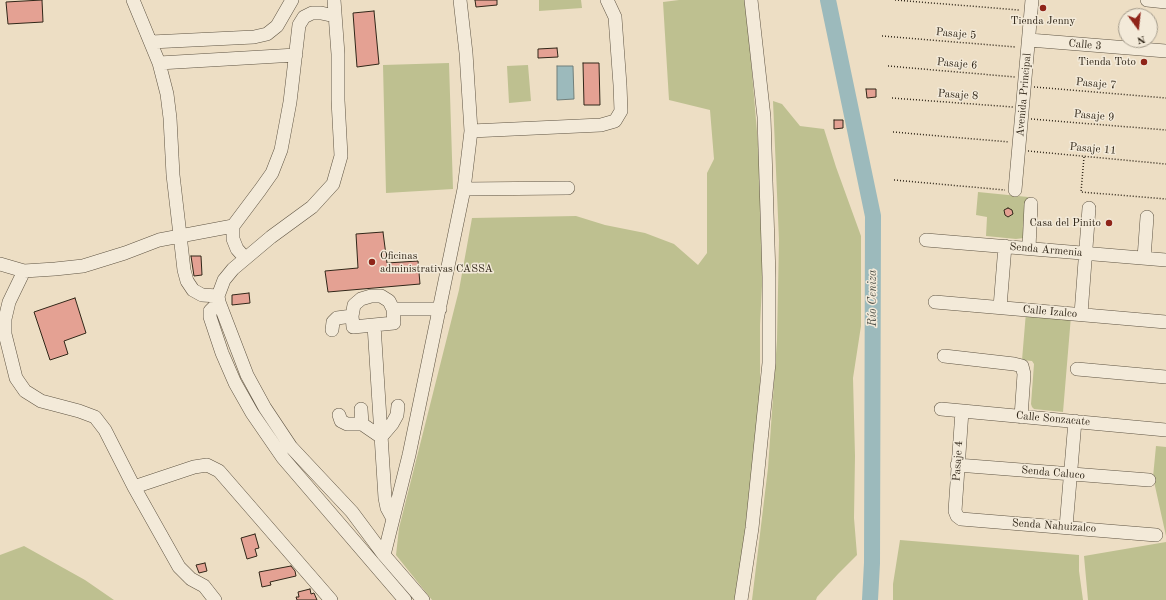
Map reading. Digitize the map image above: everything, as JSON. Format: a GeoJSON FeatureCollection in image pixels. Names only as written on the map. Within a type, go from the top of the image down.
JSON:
{"type":"FeatureCollection","features":[{"type":"Feature","properties":{"kind":"street"},"geometry":{"type":"LineString","coordinates":[[133,0],[159,63],[167,94],[170,118],[173,175],[184,270],[187,282],[193,290],[202,295],[219,299]]}},
{"type":"Feature","properties":{"kind":"street"},"geometry":{"type":"LineString","coordinates":[[151,42],[254,37],[268,34],[277,26],[292,0]]}},
{"type":"Feature","properties":{"kind":"street"},"geometry":{"type":"LineString","coordinates":[[334,0],[338,54],[338,100],[341,156],[333,184],[312,207],[271,237],[233,269],[224,280],[219,299],[210,311],[210,317],[235,383],[252,413],[283,458],[404,600]]}},
{"type":"Feature","properties":{"kind":"street"},"geometry":{"type":"LineString","coordinates":[[384,555],[409,455],[464,189],[471,130],[466,53],[460,0]]}},
{"type":"Feature","properties":{"kind":"street"},"geometry":{"type":"LineString","coordinates":[[471,130],[601,125],[615,121],[621,111],[620,86],[615,17],[607,0]]}},
{"type":"Feature","properties":{"kind":"street"},"geometry":{"type":"LineString","coordinates":[[741,600],[752,528],[769,363],[769,276],[764,117],[751,0]]}},
{"type":"Feature","properties":{"kind":"street"},"geometry":{"type":"LineString","coordinates":[[1146,0],[1166,2]]}},
{"type":"Feature","properties":{"kind":"street","name":"Avenida Principal"},"geometry":{"type":"LineString","coordinates":[[1015,190],[1032,6]]}},
{"type":"Feature","properties":{"kind":"street"},"geometry":{"type":"LineString","coordinates":[[245,258],[237,249],[233,239],[233,226],[272,173],[281,150],[290,102],[299,25],[304,17],[312,13],[321,12],[335,16]]}},
{"type":"Feature","properties":{"kind":"street","name":"Calle 3"},"geometry":{"type":"LineString","coordinates":[[1028,44],[1166,52]]}},
{"type":"Feature","properties":{"kind":"street"},"geometry":{"type":"LineString","coordinates":[[159,63],[296,54]]}},
{"type":"Feature","properties":{"kind":"street"},"geometry":{"type":"LineString","coordinates":[[464,189],[568,188]]}},
{"type":"Feature","properties":{"kind":"street"},"geometry":{"type":"LineString","coordinates":[[1029,248],[1031,204]]}},
{"type":"Feature","properties":{"kind":"street"},"geometry":{"type":"LineString","coordinates":[[1081,314],[1089,208]]}},
{"type":"Feature","properties":{"kind":"street"},"geometry":{"type":"LineString","coordinates":[[1144,258],[1147,217]]}},
{"type":"Feature","properties":{"kind":"street"},"geometry":{"type":"LineString","coordinates":[[0,264],[24,271],[83,266],[125,253],[159,240],[233,226]]}},
{"type":"Feature","properties":{"kind":"street","name":"Senda Armenia"},"geometry":{"type":"LineString","coordinates":[[926,240],[1166,260]]}},
{"type":"Feature","properties":{"kind":"street"},"geometry":{"type":"LineString","coordinates":[[1000,307],[1005,246]]}},
{"type":"Feature","properties":{"kind":"street"},"geometry":{"type":"LineString","coordinates":[[24,271],[9,302],[5,319],[5,334],[16,378],[25,391],[41,401],[79,411],[95,417],[105,430],[134,487],[179,568],[204,586],[215,600]]}},
{"type":"Feature","properties":{"kind":"street"},"geometry":{"type":"LineString","coordinates":[[370,296],[381,296],[389,301],[393,309],[394,323],[353,327],[352,316],[354,305],[361,299],[370,296]]}},
{"type":"Feature","properties":{"kind":"street"},"geometry":{"type":"LineString","coordinates":[[219,299],[247,375],[265,408],[291,447],[352,512],[384,555],[423,600]]}},
{"type":"Feature","properties":{"kind":"street","name":"Calle Izalco"},"geometry":{"type":"LineString","coordinates":[[935,302],[1166,322]]}},
{"type":"Feature","properties":{"kind":"street"},"geometry":{"type":"LineString","coordinates":[[393,309],[440,309]]}},
{"type":"Feature","properties":{"kind":"street"},"geometry":{"type":"LineString","coordinates":[[332,330],[333,322],[337,318],[352,316]]}},
{"type":"Feature","properties":{"kind":"street"},"geometry":{"type":"LineString","coordinates":[[374,325],[385,498],[387,508],[393,519]]}},
{"type":"Feature","properties":{"kind":"street"},"geometry":{"type":"LineString","coordinates":[[944,356],[1022,366],[1024,374],[1021,416]]}},
{"type":"Feature","properties":{"kind":"street"},"geometry":{"type":"LineString","coordinates":[[1077,369],[1166,377]]}},
{"type":"Feature","properties":{"kind":"street"},"geometry":{"type":"LineString","coordinates":[[381,437],[392,424],[397,415],[398,406]]}},
{"type":"Feature","properties":{"kind":"street"},"geometry":{"type":"LineString","coordinates":[[360,409],[362,424]]}},
{"type":"Feature","properties":{"kind":"street","name":"Calle Sonzacate"},"geometry":{"type":"LineString","coordinates":[[941,409],[1166,430]]}},
{"type":"Feature","properties":{"kind":"street","name":"Pasaje 4"},"geometry":{"type":"LineString","coordinates":[[955,511],[962,411]]}},
{"type":"Feature","properties":{"kind":"street"},"geometry":{"type":"LineString","coordinates":[[339,415],[341,422],[347,424],[362,424],[381,437]]}},
{"type":"Feature","properties":{"kind":"street"},"geometry":{"type":"LineString","coordinates":[[1066,527],[1075,421]]}},
{"type":"Feature","properties":{"kind":"street"},"geometry":{"type":"LineString","coordinates":[[134,487],[194,467],[207,465],[219,471],[331,600]]}},
{"type":"Feature","properties":{"kind":"street","name":"Senda Caluco"},"geometry":{"type":"LineString","coordinates":[[958,465],[1149,480]]}},
{"type":"Feature","properties":{"kind":"street","name":"Senda Nahuizalco"},"geometry":{"type":"LineString","coordinates":[[955,511],[957,516],[961,519],[968,520],[1156,535]]}},
{"type":"Feature","properties":{"kind":"path"},"geometry":{"type":"LineString","coordinates":[[895,0],[1032,6]]}},
{"type":"Feature","properties":{"kind":"path","name":"Pasaje 5"},"geometry":{"type":"LineString","coordinates":[[882,36],[1028,44]]}},
{"type":"Feature","properties":{"kind":"path","name":"Pasaje 6"},"geometry":{"type":"LineString","coordinates":[[888,66],[1025,82]]}},
{"type":"Feature","properties":{"kind":"path","name":"Pasaje 7"},"geometry":{"type":"LineString","coordinates":[[1025,82],[1166,98]]}},
{"type":"Feature","properties":{"kind":"path","name":"Pasaje 8"},"geometry":{"type":"LineString","coordinates":[[892,98],[1022,113]]}},
{"type":"Feature","properties":{"kind":"path","name":"Pasaje 9"},"geometry":{"type":"LineString","coordinates":[[1022,113],[1166,130]]}},
{"type":"Feature","properties":{"kind":"path","name":"Pasaje 11"},"geometry":{"type":"LineString","coordinates":[[893,132],[1019,146],[1084,156],[1166,164]]}},
{"type":"Feature","properties":{"kind":"path"},"geometry":{"type":"LineString","coordinates":[[1084,156],[1082,192],[1166,199]]}},
{"type":"Feature","properties":{"kind":"path"},"geometry":{"type":"LineString","coordinates":[[894,180],[1015,190]]}},
{"type":"Feature","properties":{"kind":"green space"},"geometry":{"type":"Polygon","coordinates":[[[539,0],[581,0],[582,8],[539,11],[539,0]]]}},
{"type":"Feature","properties":{"kind":"green space"},"geometry":{"type":"Polygon","coordinates":[[[679,0],[746,0],[762,192],[763,266],[760,325],[760,393],[750,495],[736,600],[432,600],[396,555],[399,528],[459,290],[472,218],[576,216],[605,225],[645,233],[674,244],[698,265],[707,253],[707,173],[714,159],[710,110],[669,100],[663,2],[679,0]]]}},
{"type":"Feature","properties":{"kind":"green space"},"geometry":{"type":"Polygon","coordinates":[[[449,63],[453,189],[386,193],[383,65],[449,63]]]}},
{"type":"Feature","properties":{"kind":"green space"},"geometry":{"type":"Polygon","coordinates":[[[528,65],[531,101],[509,103],[507,66],[528,65]]]}},
{"type":"Feature","properties":{"kind":"green space"},"geometry":{"type":"Polygon","coordinates":[[[773,101],[782,104],[800,126],[824,129],[861,236],[861,326],[853,378],[855,456],[854,518],[857,555],[817,597],[816,600],[752,600],[768,468],[777,340],[779,240],[773,101]]]}},
{"type":"Feature","properties":{"kind":"green space"},"geometry":{"type":"Polygon","coordinates":[[[978,192],[1028,197],[1024,238],[1016,239],[986,236],[987,217],[976,215],[978,192]]]}},
{"type":"Feature","properties":{"kind":"green space"},"geometry":{"type":"Polygon","coordinates":[[[1026,312],[1071,316],[1063,412],[1034,409],[1032,407],[1034,364],[1032,361],[1022,360],[1026,312]]]}},
{"type":"Feature","properties":{"kind":"green space"},"geometry":{"type":"Polygon","coordinates":[[[1156,446],[1166,447],[1166,536],[1153,477],[1156,446]]]}},
{"type":"Feature","properties":{"kind":"green space"},"geometry":{"type":"Polygon","coordinates":[[[900,540],[1079,555],[1079,571],[1083,600],[893,600],[893,584],[900,540]]]}},
{"type":"Feature","properties":{"kind":"green space"},"geometry":{"type":"Polygon","coordinates":[[[1166,542],[1166,600],[1088,600],[1084,556],[1166,542]]]}},
{"type":"Feature","properties":{"kind":"green space"},"geometry":{"type":"Polygon","coordinates":[[[24,546],[85,580],[114,600],[0,600],[0,555],[24,546]]]}},
{"type":"Feature","properties":{"kind":"water"},"geometry":{"type":"Polygon","coordinates":[[[557,66],[573,66],[574,99],[557,100],[557,66]]]}},
{"type":"Feature","properties":{"kind":"building"},"geometry":{"type":"Polygon","coordinates":[[[42,0],[43,22],[8,24],[6,2],[42,0]]]}},
{"type":"Feature","properties":{"kind":"building"},"geometry":{"type":"Polygon","coordinates":[[[475,0],[497,0],[497,5],[476,7],[475,0]]]}},
{"type":"Feature","properties":{"kind":"building"},"geometry":{"type":"Polygon","coordinates":[[[374,11],[379,64],[357,67],[353,13],[374,11]]]}},
{"type":"Feature","properties":{"kind":"building"},"geometry":{"type":"Polygon","coordinates":[[[557,48],[558,57],[538,58],[538,49],[557,48]]]}},
{"type":"Feature","properties":{"kind":"building"},"geometry":{"type":"Polygon","coordinates":[[[583,63],[599,63],[600,105],[584,105],[583,63]]]}},
{"type":"Feature","properties":{"kind":"building"},"geometry":{"type":"Polygon","coordinates":[[[866,89],[876,89],[876,97],[867,98],[866,89]]]}},
{"type":"Feature","properties":{"kind":"building"},"geometry":{"type":"Polygon","coordinates":[[[834,120],[843,120],[843,128],[834,129],[834,120]]]}},
{"type":"Feature","properties":{"kind":"building"},"geometry":{"type":"Polygon","coordinates":[[[1008,208],[1012,210],[1013,214],[1008,217],[1005,215],[1004,210],[1008,208]]]}},
{"type":"Feature","properties":{"kind":"building","name":"Oficinas administrativas CASSA"},"geometry":{"type":"Polygon","coordinates":[[[383,232],[387,263],[418,261],[420,284],[328,292],[325,271],[358,268],[356,234],[383,232]]]}},
{"type":"Feature","properties":{"kind":"building"},"geometry":{"type":"Polygon","coordinates":[[[191,256],[201,256],[202,275],[194,276],[191,256]]]}},
{"type":"Feature","properties":{"kind":"building"},"geometry":{"type":"Polygon","coordinates":[[[249,293],[250,303],[232,305],[232,295],[249,293]]]}},
{"type":"Feature","properties":{"kind":"building"},"geometry":{"type":"Polygon","coordinates":[[[75,298],[86,333],[64,341],[68,354],[50,360],[34,312],[75,298]]]}},
{"type":"Feature","properties":{"kind":"building"},"geometry":{"type":"Polygon","coordinates":[[[255,534],[259,548],[255,549],[257,556],[247,559],[241,538],[255,534]]]}},
{"type":"Feature","properties":{"kind":"building"},"geometry":{"type":"Polygon","coordinates":[[[205,563],[207,571],[199,573],[196,565],[205,563]]]}},
{"type":"Feature","properties":{"kind":"building"},"geometry":{"type":"Polygon","coordinates":[[[291,566],[295,571],[296,576],[270,582],[271,585],[262,587],[259,572],[291,566]]]}},
{"type":"Feature","properties":{"kind":"building"},"geometry":{"type":"Polygon","coordinates":[[[310,589],[311,594],[314,593],[317,600],[297,600],[296,597],[299,597],[298,592],[310,589]]]}},
{"type":"Feature","properties":{"kind":"waterway","name":"Río Ceniza"},"geometry":{"type":"LineString","coordinates":[[828,0],[873,216],[872,563],[870,600]]}},
{"type":"Feature","properties":{"kind":"place","name":"Tienda Jenny"},"geometry":{"type":"Point","coordinates":[1043,8]}},
{"type":"Feature","properties":{"kind":"place","name":"Tienda Toto"},"geometry":{"type":"Point","coordinates":[1144,62]}},
{"type":"Feature","properties":{"kind":"place","name":"Casa del Pinito"},"geometry":{"type":"Point","coordinates":[1109,223]}},
{"type":"Feature","properties":{"kind":"place","name":"Oficinas administrativas CASSA"},"geometry":{"type":"Point","coordinates":[372,262]}}]}
